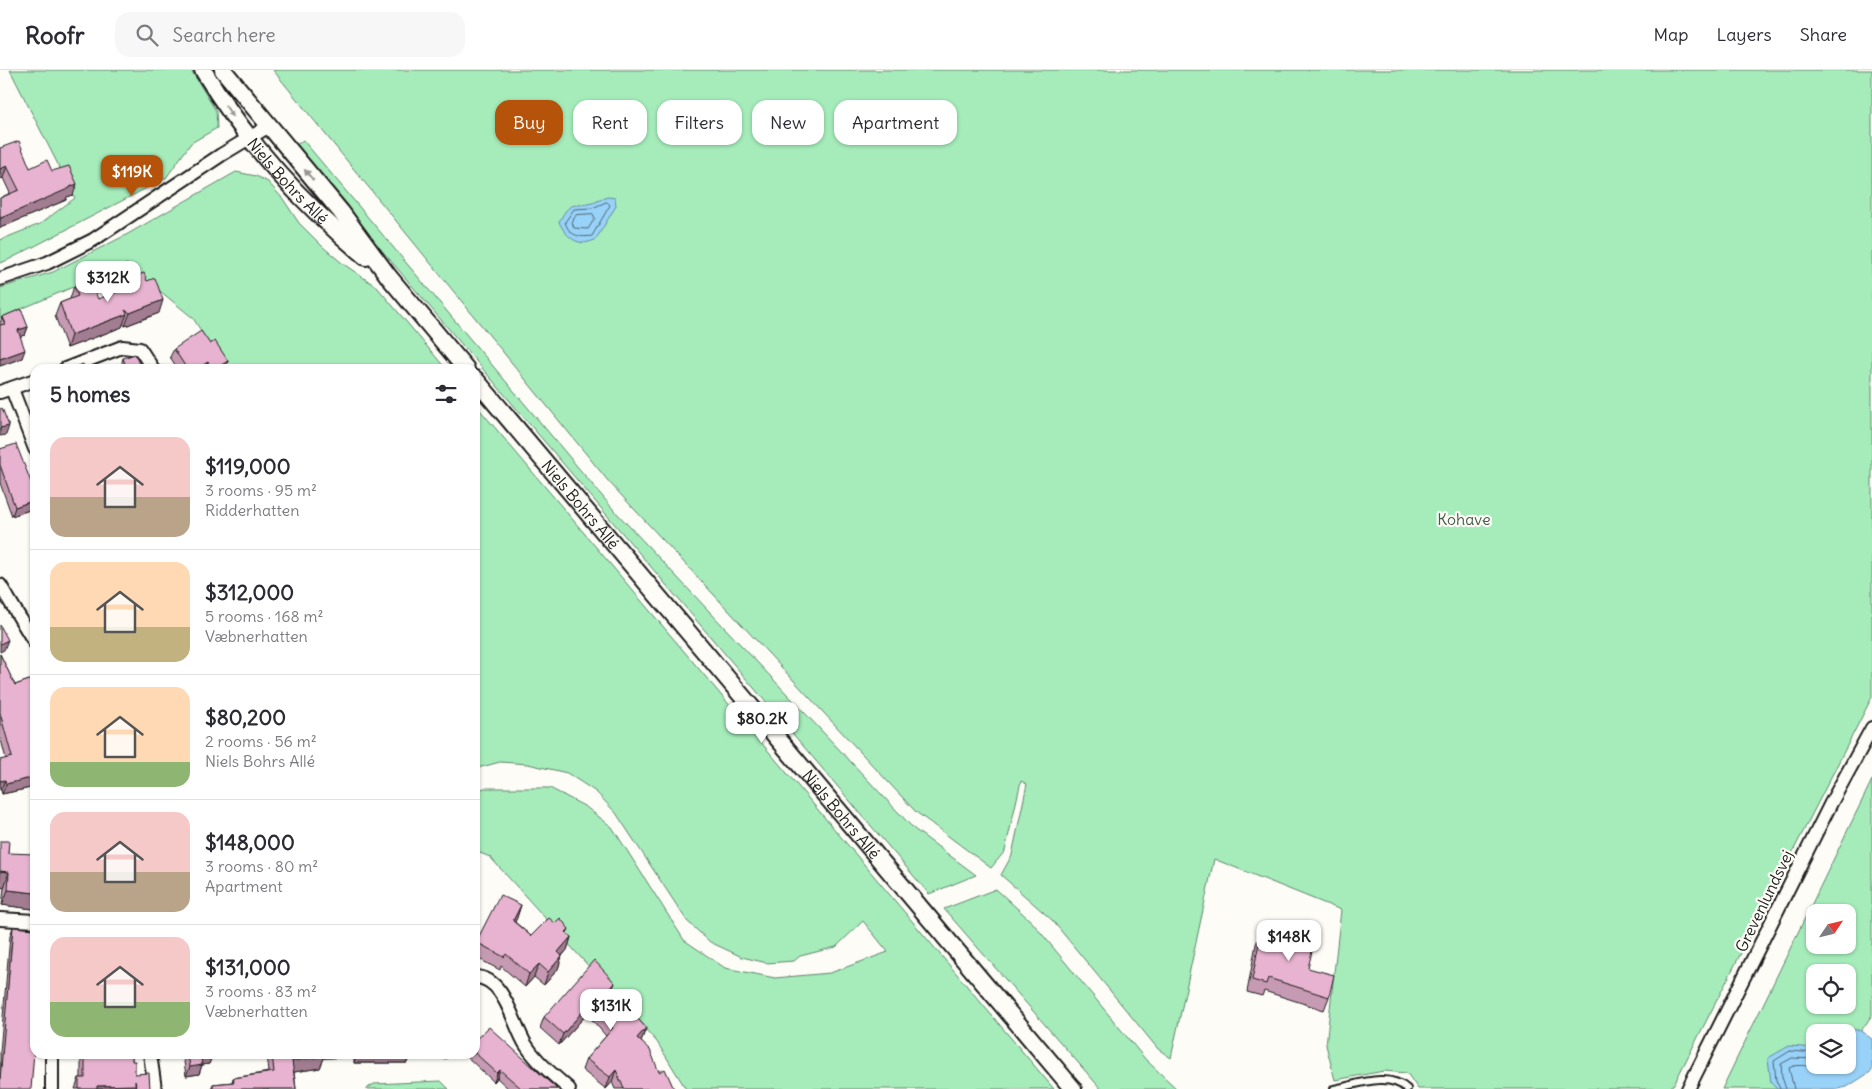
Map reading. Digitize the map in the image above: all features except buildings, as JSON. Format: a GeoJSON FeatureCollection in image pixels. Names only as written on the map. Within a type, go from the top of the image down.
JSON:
{"type":"FeatureCollection","features":[{"type":"Feature","properties":{"kind":"street","name":"Niels Bohrs Allé"},"geometry":{"type":"LineString","coordinates":[[202,70],[248,139],[319,217],[389,277]]}},
{"type":"Feature","properties":{"kind":"street","name":"Niels Bohrs Allé"},"geometry":{"type":"LineString","coordinates":[[224,70],[341,212],[389,277],[462,364]]}},
{"type":"Feature","properties":{"kind":"street"},"geometry":{"type":"LineString","coordinates":[[0,279],[47,263],[93,240],[269,126]]}},
{"type":"Feature","properties":{"kind":"street"},"geometry":{"type":"LineString","coordinates":[[78,364],[122,347],[140,349],[150,364]]}},
{"type":"Feature","properties":{"kind":"street"},"geometry":{"type":"LineString","coordinates":[[30,382],[6,390],[30,438]]}},
{"type":"Feature","properties":{"kind":"street","name":"Niels Bohrs Allé"},"geometry":{"type":"LineString","coordinates":[[480,385],[1074,1089]]}},
{"type":"Feature","properties":{"kind":"street"},"geometry":{"type":"LineString","coordinates":[[0,585],[30,635]]}},
{"type":"Feature","properties":{"kind":"street","name":"Grevenlundsvej"},"geometry":{"type":"LineString","coordinates":[[1688,1089],[1831,803],[1872,728]]}},
{"type":"Feature","properties":{"kind":"street"},"geometry":{"type":"LineString","coordinates":[[0,919],[30,921]]}},
{"type":"Feature","properties":{"kind":"street"},"geometry":{"type":"LineString","coordinates":[[480,977],[493,983],[506,1001],[526,1044],[544,1067],[569,1089]]}},
{"type":"Feature","properties":{"kind":"street"},"geometry":{"type":"LineString","coordinates":[[52,1059],[52,1089]]}},
{"type":"Feature","properties":{"kind":"street"},"geometry":{"type":"LineString","coordinates":[[151,1059],[155,1089]]}},
{"type":"Feature","properties":{"kind":"lane"},"geometry":{"type":"LineString","coordinates":[[1334,1089],[1383,1079],[1403,1085],[1407,1089]]}},
{"type":"Feature","properties":{"kind":"green space"},"geometry":{"type":"Polygon","coordinates":[[[10,70],[191,70],[216,111],[217,128],[191,143],[166,178],[0,263],[0,240],[40,224],[75,198],[10,70]]]}},
{"type":"Feature","properties":{"kind":"green space","name":"Kohave"},"geometry":{"type":"Polygon","coordinates":[[[273,70],[1872,70],[1872,697],[1674,1084],[1668,1089],[1418,1089],[1407,1073],[1384,1071],[1335,1080],[1326,1045],[1341,910],[1214,859],[1171,1058],[1158,1049],[1052,920],[1001,875],[1012,855],[1027,784],[1021,781],[1005,851],[991,868],[916,812],[609,482],[273,70]]]}},
{"type":"Feature","properties":{"kind":"green space"},"geometry":{"type":"Polygon","coordinates":[[[303,140],[613,509],[914,829],[976,875],[929,894],[294,147],[303,140]]]}},
{"type":"Feature","properties":{"kind":"green space"},"geometry":{"type":"Polygon","coordinates":[[[236,172],[256,176],[268,182],[283,199],[299,223],[323,247],[342,263],[377,287],[442,364],[222,364],[193,318],[127,264],[0,318],[0,288],[53,272],[126,235],[236,172]]]}},
{"type":"Feature","properties":{"kind":"green space"},"geometry":{"type":"Polygon","coordinates":[[[480,410],[1054,1089],[686,1089],[657,1042],[490,857],[480,853],[480,790],[484,788],[550,788],[586,807],[612,827],[684,940],[725,968],[775,978],[830,973],[888,952],[863,921],[836,947],[800,956],[794,961],[767,963],[742,957],[710,942],[687,921],[616,813],[596,792],[567,773],[528,764],[500,762],[480,767],[480,410]]]}},
{"type":"Feature","properties":{"kind":"green space"},"geometry":{"type":"Polygon","coordinates":[[[1872,780],[1872,1015],[1856,1038],[1856,1024],[1806,1024],[1806,1072],[1784,1089],[1722,1089],[1806,916],[1806,954],[1856,954],[1856,904],[1812,904],[1872,780]]]}},
{"type":"Feature","properties":{"kind":"green space"},"geometry":{"type":"Polygon","coordinates":[[[996,889],[1032,922],[1146,1060],[1177,1089],[1101,1089],[944,909],[996,889]]]}},
{"type":"Feature","properties":{"kind":"green space"},"geometry":{"type":"Polygon","coordinates":[[[441,1081],[449,1089],[366,1089],[374,1084],[441,1081]]]}},
{"type":"Feature","properties":{"kind":"water"},"geometry":{"type":"Polygon","coordinates":[[[608,197],[615,198],[616,206],[596,239],[584,243],[569,237],[559,222],[566,210],[569,207],[592,203],[608,197]]]}},
{"type":"Feature","properties":{"kind":"water"},"geometry":{"type":"Polygon","coordinates":[[[1856,1030],[1859,1030],[1872,1039],[1872,1071],[1847,1087],[1838,1089],[1777,1089],[1771,1083],[1768,1058],[1789,1046],[1806,1047],[1806,1074],[1856,1074],[1856,1030]]]}}]}
